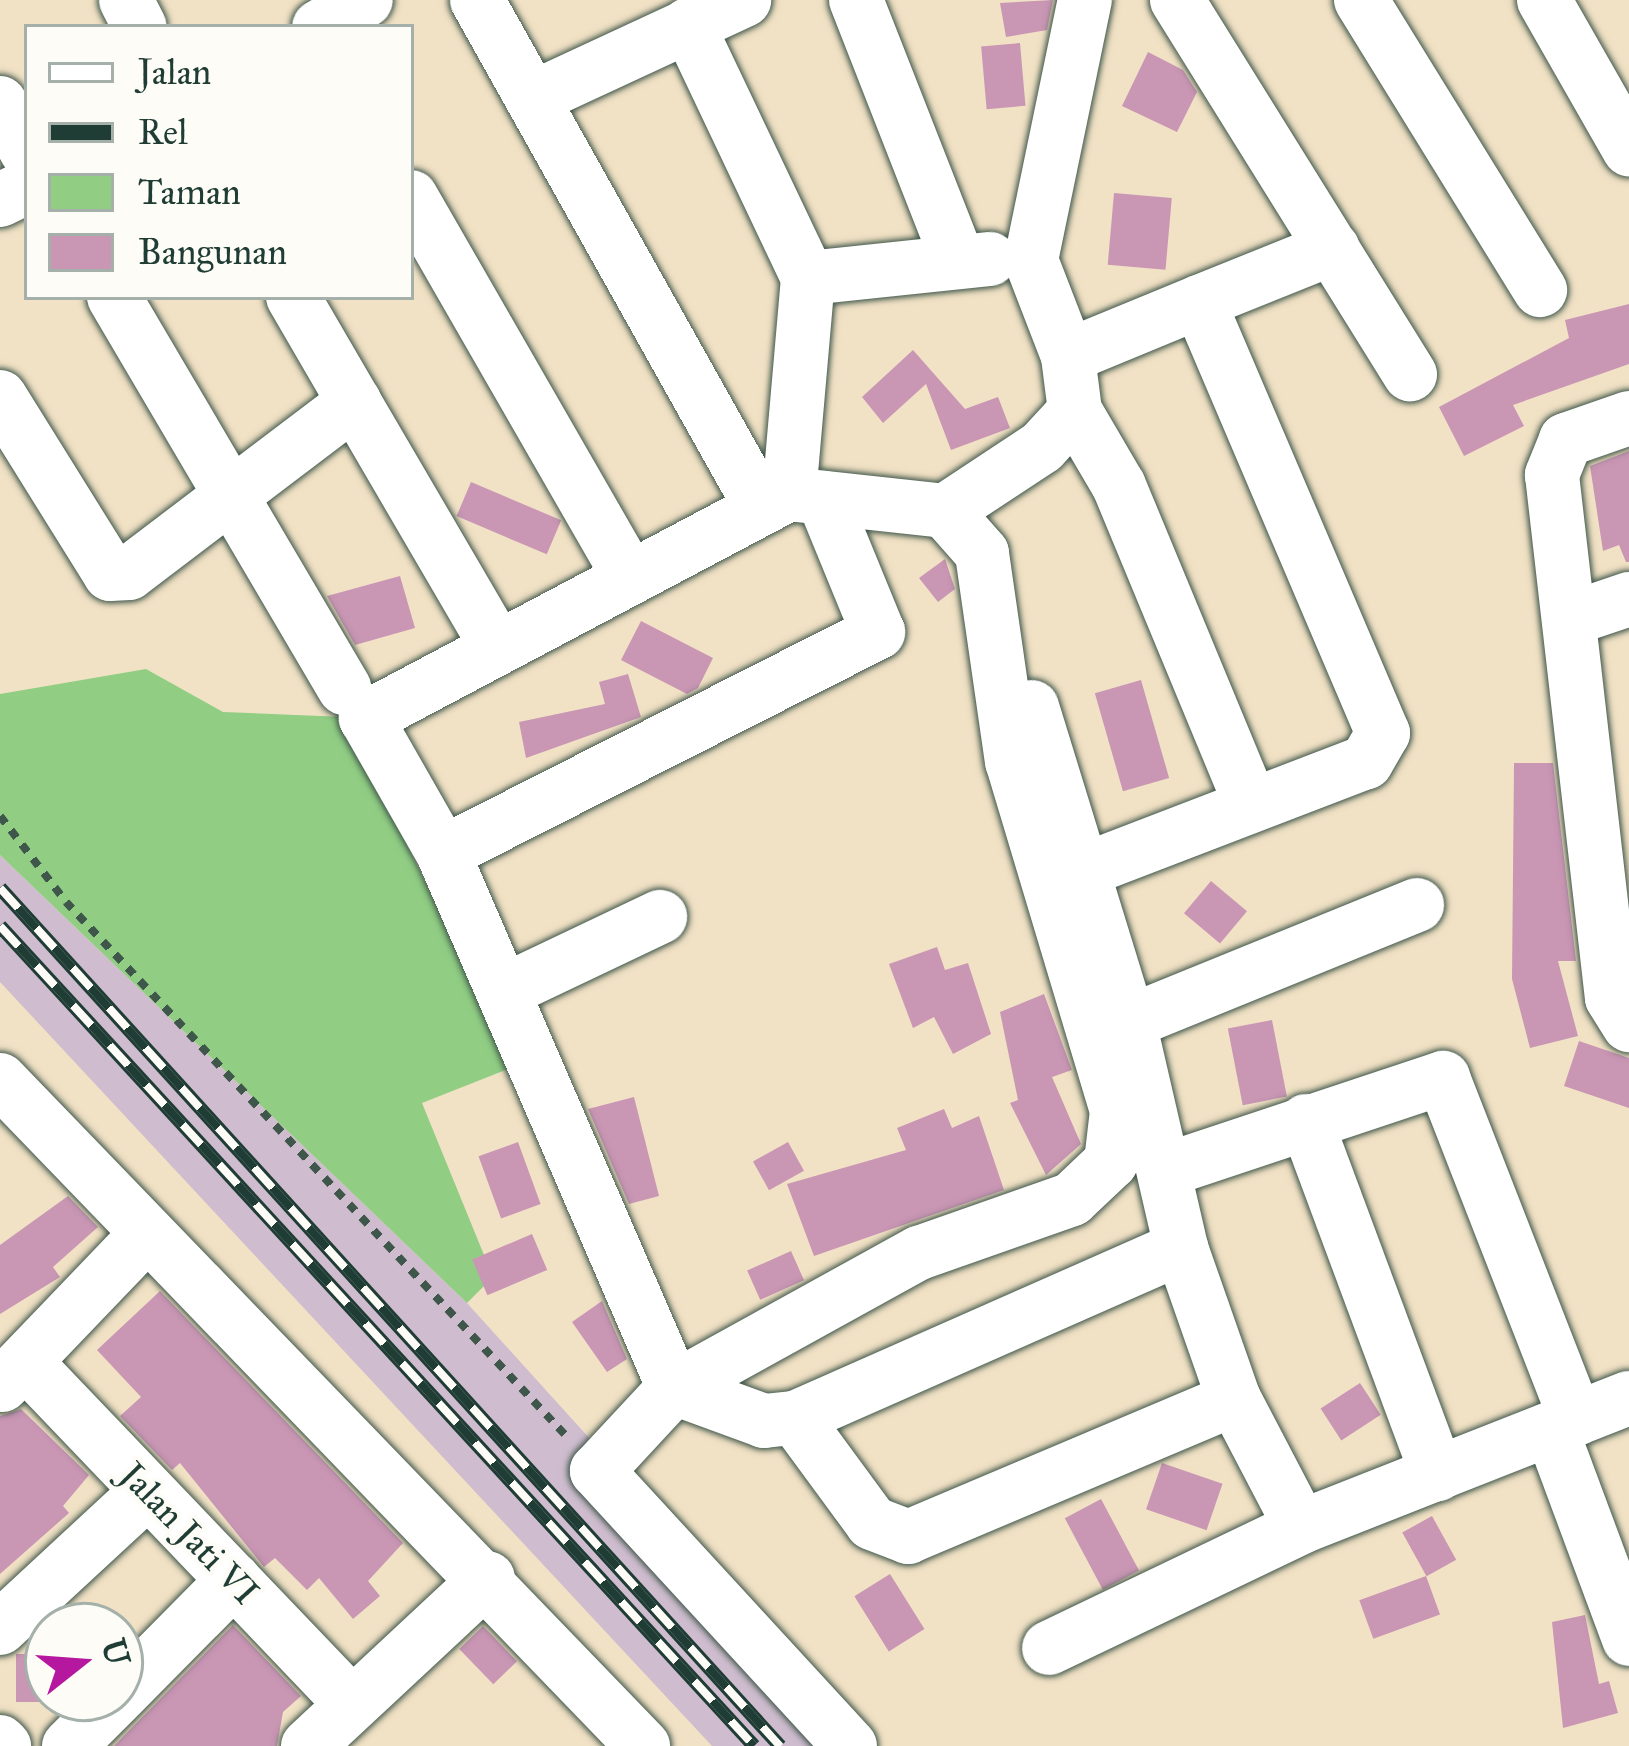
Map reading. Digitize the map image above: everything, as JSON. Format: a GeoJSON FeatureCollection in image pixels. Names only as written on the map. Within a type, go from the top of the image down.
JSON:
{"type":"FeatureCollection","features":[{"type":"Feature","properties":{"kind":"street"},"geometry":{"type":"LineString","coordinates":[[322,24],[366,0]]}},
{"type":"Feature","properties":{"kind":"street"},"geometry":{"type":"LineString","coordinates":[[443,854],[878,632],[533,98],[478,0]]}},
{"type":"Feature","properties":{"kind":"street"},"geometry":{"type":"LineString","coordinates":[[533,98],[744,0]]}},
{"type":"Feature","properties":{"kind":"street"},"geometry":{"type":"LineString","coordinates":[[856,0],[957,258]]}},
{"type":"Feature","properties":{"kind":"street"},"geometry":{"type":"LineString","coordinates":[[1084,0],[1031,260],[1068,356],[1075,411],[1119,487],[1251,805]]}},
{"type":"Feature","properties":{"kind":"street"},"geometry":{"type":"LineString","coordinates":[[1177,0],[1410,374]]}},
{"type":"Feature","properties":{"kind":"street"},"geometry":{"type":"LineString","coordinates":[[1361,0],[1540,290]]}},
{"type":"Feature","properties":{"kind":"street"},"geometry":{"type":"LineString","coordinates":[[1544,0],[1629,149]]}},
{"type":"Feature","properties":{"kind":"street"},"geometry":{"type":"LineString","coordinates":[[688,25],[808,278],[791,500]]}},
{"type":"Feature","properties":{"kind":"street"},"geometry":{"type":"LineString","coordinates":[[0,103],[24,147]]}},
{"type":"Feature","properties":{"kind":"street"},"geometry":{"type":"LineString","coordinates":[[414,202],[630,578]]}},
{"type":"Feature","properties":{"kind":"street"},"geometry":{"type":"LineString","coordinates":[[1068,356],[1333,248]]}},
{"type":"Feature","properties":{"kind":"street"},"geometry":{"type":"LineString","coordinates":[[808,278],[957,258],[1031,260]]}},
{"type":"Feature","properties":{"kind":"street"},"geometry":{"type":"LineString","coordinates":[[115,300],[344,688]]}},
{"type":"Feature","properties":{"kind":"street"},"geometry":{"type":"LineString","coordinates":[[295,300],[494,642]]}},
{"type":"Feature","properties":{"kind":"street"},"geometry":{"type":"LineString","coordinates":[[1085,870],[1366,762],[1383,733],[1199,302]]}},
{"type":"Feature","properties":{"kind":"street"},"geometry":{"type":"LineString","coordinates":[[0,397],[110,574],[129,573],[354,402]]}},
{"type":"Feature","properties":{"kind":"street"},"geometry":{"type":"LineString","coordinates":[[1075,411],[1042,447],[944,511],[791,500],[494,642],[366,718],[443,854],[674,1388],[764,1421],[795,1418],[1181,1248]]}},
{"type":"Feature","properties":{"kind":"street"},"geometry":{"type":"LineString","coordinates":[[1629,418],[1555,452],[1573,618],[1610,776],[1616,922],[1612,998],[1629,1025]]}},
{"type":"Feature","properties":{"kind":"street"},"geometry":{"type":"LineString","coordinates":[[944,511],[982,554],[1129,1022],[1169,1169],[1181,1248],[1234,1399],[1301,1527]]}},
{"type":"Feature","properties":{"kind":"street"},"geometry":{"type":"LineString","coordinates":[[850,1746],[597,1471],[674,1388],[919,1252],[1072,1199],[1111,1162],[1117,1112],[1012,762],[982,554]]}},
{"type":"Feature","properties":{"kind":"street"},"geometry":{"type":"LineString","coordinates":[[1573,618],[1629,599]]}},
{"type":"Feature","properties":{"kind":"street"},"geometry":{"type":"LineString","coordinates":[[1129,1022],[1417,904]]}},
{"type":"Feature","properties":{"kind":"street"},"geometry":{"type":"LineString","coordinates":[[504,991],[660,917]]}},
{"type":"Feature","properties":{"kind":"street"},"geometry":{"type":"LineString","coordinates":[[1169,1169],[1443,1078],[1563,1424],[1629,1639]]}},
{"type":"Feature","properties":{"kind":"street"},"geometry":{"type":"LineString","coordinates":[[8,1106],[488,1578],[632,1742]]}},
{"type":"Feature","properties":{"kind":"street"},"geometry":{"type":"LineString","coordinates":[[1306,1121],[1437,1474]]}},
{"type":"Feature","properties":{"kind":"street"},"geometry":{"type":"LineString","coordinates":[[13,1375],[144,1237]]}},
{"type":"Feature","properties":{"kind":"street","name":"Jalan Jati VI"},"geometry":{"type":"LineString","coordinates":[[13,1375],[147,1492],[352,1704]]}},
{"type":"Feature","properties":{"kind":"street"},"geometry":{"type":"LineString","coordinates":[[1048,1648],[1301,1527],[1629,1398]]}},
{"type":"Feature","properties":{"kind":"street"},"geometry":{"type":"LineString","coordinates":[[795,1418],[872,1523],[908,1537],[1234,1399]]}},
{"type":"Feature","properties":{"kind":"street"},"geometry":{"type":"LineString","coordinates":[[0,1628],[147,1492]]}},
{"type":"Feature","properties":{"kind":"street"},"geometry":{"type":"LineString","coordinates":[[308,1746],[488,1578]]}},
{"type":"Feature","properties":{"kind":"street"},"geometry":{"type":"LineString","coordinates":[[144,1670],[234,1580]]}},
{"type":"Feature","properties":{"kind":"street"},"geometry":{"type":"LineString","coordinates":[[69,1746],[93,1722]]}},
{"type":"Feature","properties":{"kind":"path"},"geometry":{"type":"LineString","coordinates":[[0,815],[66,902],[418,1266],[597,1471]]}},
{"type":"Feature","properties":{"kind":"shaded area"},"geometry":{"type":"Polygon","coordinates":[[[0,855],[467,1303],[868,1746],[712,1746],[0,982],[0,855]]]}},
{"type":"Feature","properties":{"kind":"green space"},"geometry":{"type":"Polygon","coordinates":[[[146,669],[223,712],[344,717],[516,1066],[422,1103],[493,1277],[467,1303],[0,855],[0,694],[146,669]]]}},
{"type":"Feature","properties":{"kind":"building"},"geometry":{"type":"Polygon","coordinates":[[[1053,0],[1047,30],[1006,37],[1000,3],[1053,0]]]}},
{"type":"Feature","properties":{"kind":"building"},"geometry":{"type":"Polygon","coordinates":[[[1020,43],[1025,106],[987,109],[981,46],[1020,43]]]}},
{"type":"Feature","properties":{"kind":"building"},"geometry":{"type":"Polygon","coordinates":[[[1148,52],[1183,70],[1197,92],[1177,132],[1122,106],[1148,52]]]}},
{"type":"Feature","properties":{"kind":"building"},"geometry":{"type":"Polygon","coordinates":[[[1114,193],[1172,198],[1166,270],[1108,265],[1114,193]]]}},
{"type":"Feature","properties":{"kind":"building"},"geometry":{"type":"Polygon","coordinates":[[[1629,304],[1629,364],[1513,405],[1524,426],[1464,456],[1439,407],[1569,338],[1565,320],[1629,304]]]}},
{"type":"Feature","properties":{"kind":"building"},"geometry":{"type":"Polygon","coordinates":[[[913,350],[965,409],[998,397],[1010,428],[951,450],[926,384],[883,423],[862,397],[913,350]]]}},
{"type":"Feature","properties":{"kind":"building"},"geometry":{"type":"Polygon","coordinates":[[[1629,451],[1626,562],[1619,545],[1603,551],[1590,466],[1629,451]]]}},
{"type":"Feature","properties":{"kind":"building"},"geometry":{"type":"Polygon","coordinates":[[[471,482],[561,520],[547,554],[457,516],[471,482]]]}},
{"type":"Feature","properties":{"kind":"building"},"geometry":{"type":"Polygon","coordinates":[[[945,559],[955,589],[938,602],[919,578],[945,559]]]}},
{"type":"Feature","properties":{"kind":"building"},"geometry":{"type":"Polygon","coordinates":[[[400,576],[415,628],[355,645],[327,596],[400,576]]]}},
{"type":"Feature","properties":{"kind":"building"},"geometry":{"type":"Polygon","coordinates":[[[641,621],[713,658],[698,688],[687,694],[621,660],[641,621]]]}},
{"type":"Feature","properties":{"kind":"building"},"geometry":{"type":"Polygon","coordinates":[[[628,674],[641,717],[526,758],[519,722],[605,704],[599,682],[628,674]]]}},
{"type":"Feature","properties":{"kind":"building"},"geometry":{"type":"Polygon","coordinates":[[[1141,680],[1169,778],[1123,791],[1095,693],[1141,680]]]}},
{"type":"Feature","properties":{"kind":"building"},"geometry":{"type":"Polygon","coordinates":[[[1514,763],[1553,763],[1576,961],[1558,961],[1578,1036],[1530,1048],[1512,979],[1514,763]]]}},
{"type":"Feature","properties":{"kind":"building"},"geometry":{"type":"Polygon","coordinates":[[[1211,881],[1247,911],[1220,943],[1184,913],[1211,881]]]}},
{"type":"Feature","properties":{"kind":"building"},"geometry":{"type":"Polygon","coordinates":[[[937,947],[945,970],[968,963],[991,1034],[953,1054],[934,1017],[913,1028],[889,964],[937,947]]]}},
{"type":"Feature","properties":{"kind":"building"},"geometry":{"type":"Polygon","coordinates":[[[1044,994],[1072,1070],[1052,1077],[1081,1144],[1046,1175],[1010,1103],[1018,1100],[1000,1012],[1044,994]]]}},
{"type":"Feature","properties":{"kind":"building"},"geometry":{"type":"Polygon","coordinates":[[[1272,1020],[1287,1097],[1243,1105],[1228,1029],[1272,1020]]]}},
{"type":"Feature","properties":{"kind":"building"},"geometry":{"type":"Polygon","coordinates":[[[1579,1041],[1629,1058],[1629,1108],[1564,1086],[1579,1041]]]}},
{"type":"Feature","properties":{"kind":"building"},"geometry":{"type":"Polygon","coordinates":[[[634,1097],[659,1196],[629,1204],[588,1109],[634,1097]]]}},
{"type":"Feature","properties":{"kind":"building"},"geometry":{"type":"Polygon","coordinates":[[[944,1109],[952,1128],[979,1116],[1004,1190],[814,1256],[787,1184],[906,1150],[897,1128],[944,1109]]]}},
{"type":"Feature","properties":{"kind":"building"},"geometry":{"type":"Polygon","coordinates":[[[518,1142],[541,1204],[501,1218],[479,1156],[518,1142]]]}},
{"type":"Feature","properties":{"kind":"building"},"geometry":{"type":"Polygon","coordinates":[[[788,1142],[804,1171],[769,1190],[753,1161],[788,1142]]]}},
{"type":"Feature","properties":{"kind":"building"},"geometry":{"type":"Polygon","coordinates":[[[68,1196],[98,1227],[53,1267],[60,1277],[0,1314],[0,1245],[68,1196]]]}},
{"type":"Feature","properties":{"kind":"building"},"geometry":{"type":"Polygon","coordinates":[[[532,1234],[547,1270],[487,1295],[472,1259],[532,1234]]]}},
{"type":"Feature","properties":{"kind":"building"},"geometry":{"type":"Polygon","coordinates":[[[791,1251],[804,1280],[760,1300],[747,1271],[791,1251]]]}},
{"type":"Feature","properties":{"kind":"building"},"geometry":{"type":"Polygon","coordinates":[[[160,1291],[403,1543],[368,1581],[380,1596],[353,1619],[319,1578],[307,1590],[275,1558],[264,1567],[180,1463],[172,1470],[120,1416],[141,1397],[97,1350],[160,1291]]]}},
{"type":"Feature","properties":{"kind":"building"},"geometry":{"type":"Polygon","coordinates":[[[602,1301],[627,1359],[607,1372],[572,1322],[602,1301]]]}},
{"type":"Feature","properties":{"kind":"building"},"geometry":{"type":"Polygon","coordinates":[[[1360,1383],[1381,1415],[1341,1440],[1321,1409],[1360,1383]]]}},
{"type":"Feature","properties":{"kind":"building"},"geometry":{"type":"Polygon","coordinates":[[[21,1409],[89,1475],[63,1506],[69,1513],[0,1574],[0,1416],[21,1409]]]}},
{"type":"Feature","properties":{"kind":"building"},"geometry":{"type":"Polygon","coordinates":[[[1162,1463],[1223,1484],[1207,1530],[1146,1509],[1162,1463]]]}},
{"type":"Feature","properties":{"kind":"building"},"geometry":{"type":"Polygon","coordinates":[[[1101,1499],[1139,1571],[1103,1590],[1065,1518],[1101,1499]]]}},
{"type":"Feature","properties":{"kind":"building"},"geometry":{"type":"Polygon","coordinates":[[[1432,1516],[1456,1560],[1427,1576],[1402,1532],[1432,1516]]]}},
{"type":"Feature","properties":{"kind":"building"},"geometry":{"type":"Polygon","coordinates":[[[890,1574],[924,1629],[889,1651],[854,1596],[890,1574]]]}},
{"type":"Feature","properties":{"kind":"building"},"geometry":{"type":"Polygon","coordinates":[[[1426,1576],[1440,1615],[1373,1639],[1359,1600],[1426,1576]]]}},
{"type":"Feature","properties":{"kind":"building"},"geometry":{"type":"Polygon","coordinates":[[[1585,1615],[1599,1684],[1609,1681],[1618,1713],[1563,1728],[1552,1622],[1585,1615]]]}},
{"type":"Feature","properties":{"kind":"building"},"geometry":{"type":"Polygon","coordinates":[[[233,1625],[301,1696],[283,1712],[277,1746],[114,1746],[138,1722],[144,1722],[144,1715],[233,1625]]]}},
{"type":"Feature","properties":{"kind":"building"},"geometry":{"type":"Polygon","coordinates":[[[483,1626],[517,1661],[493,1684],[459,1649],[483,1626]]]}},
{"type":"Feature","properties":{"kind":"building"},"geometry":{"type":"Polygon","coordinates":[[[16,1654],[24,1654],[24,1702],[16,1702],[16,1654]]]}},
{"type":"Feature","properties":{"kind":"railway"},"geometry":{"type":"LineString","coordinates":[[0,888],[780,1746]]}},
{"type":"Feature","properties":{"kind":"railway"},"geometry":{"type":"LineString","coordinates":[[0,926],[754,1746]]}}]}
